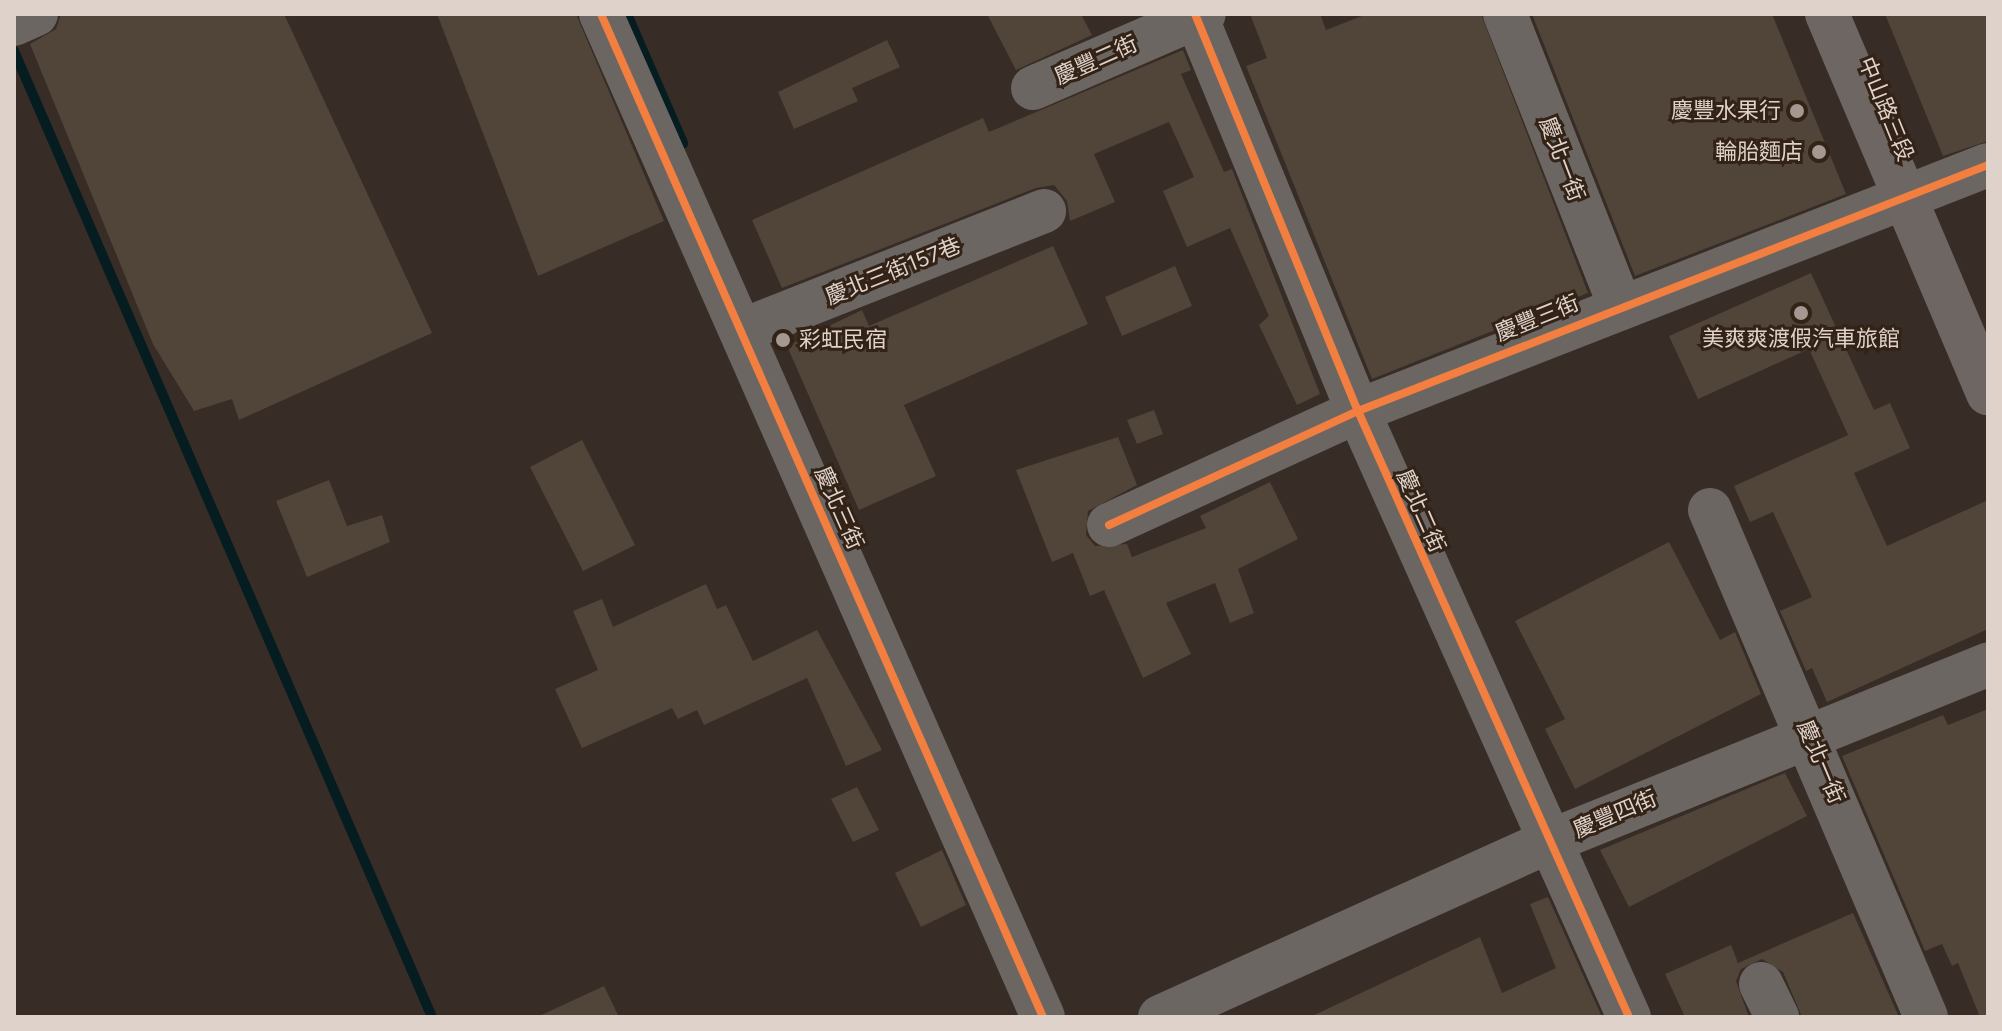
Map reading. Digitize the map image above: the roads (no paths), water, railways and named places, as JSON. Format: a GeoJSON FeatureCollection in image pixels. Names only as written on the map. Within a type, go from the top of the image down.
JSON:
{"type":"FeatureCollection","features":[{"type":"Feature","properties":{"kind":"main road","name":"中山路三段"},"geometry":{"type":"LineString","coordinates":[[1827,14],[1988,393]]}},
{"type":"Feature","properties":{"kind":"street"},"geometry":{"type":"LineString","coordinates":[[14,24],[36,14]]}},
{"type":"Feature","properties":{"kind":"street","name":"慶北三街"},"geometry":{"type":"LineString","coordinates":[[601,14],[1043,1017]]}},
{"type":"Feature","properties":{"kind":"street","name":"慶北一街"},"geometry":{"type":"LineString","coordinates":[[1505,14],[1619,304]]}},
{"type":"Feature","properties":{"kind":"street","name":"慶豐二街"},"geometry":{"type":"LineString","coordinates":[[1033,88],[1198,15]]}},
{"type":"Feature","properties":{"kind":"street","name":"慶北二街"},"geometry":{"type":"LineString","coordinates":[[1198,15],[1358,411],[1546,843],[1629,1017]]}},
{"type":"Feature","properties":{"kind":"street","name":"慶豐三街"},"geometry":{"type":"LineString","coordinates":[[1109,525],[1358,411],[1619,304],[1988,165]]}},
{"type":"Feature","properties":{"kind":"street","name":"慶北三街157巷"},"geometry":{"type":"LineString","coordinates":[[741,331],[1044,211]]}},
{"type":"Feature","properties":{"kind":"street","name":"慶北一街"},"geometry":{"type":"LineString","coordinates":[[1710,510],[1810,733],[1926,1017]]}},
{"type":"Feature","properties":{"kind":"street","name":"慶豐四街"},"geometry":{"type":"LineString","coordinates":[[1160,1017],[1546,843],[1810,733],[1988,664]]}},
{"type":"Feature","properties":{"kind":"waterway"},"geometry":{"type":"LineString","coordinates":[[627,14],[683,143]]}},
{"type":"Feature","properties":{"kind":"waterway"},"geometry":{"type":"LineString","coordinates":[[14,51],[432,1017]]}},
{"type":"Feature","properties":{"kind":"place","name":"慶豐水果行"},"geometry":{"type":"Point","coordinates":[1797,111]}},
{"type":"Feature","properties":{"kind":"place","name":"輪胎麵店"},"geometry":{"type":"Point","coordinates":[1819,152]}},
{"type":"Feature","properties":{"kind":"place","name":"美爽爽渡假汽車旅館"},"geometry":{"type":"Point","coordinates":[1801,313]}},
{"type":"Feature","properties":{"kind":"place","name":"彩虹民宿"},"geometry":{"type":"Point","coordinates":[783,340]}}]}
